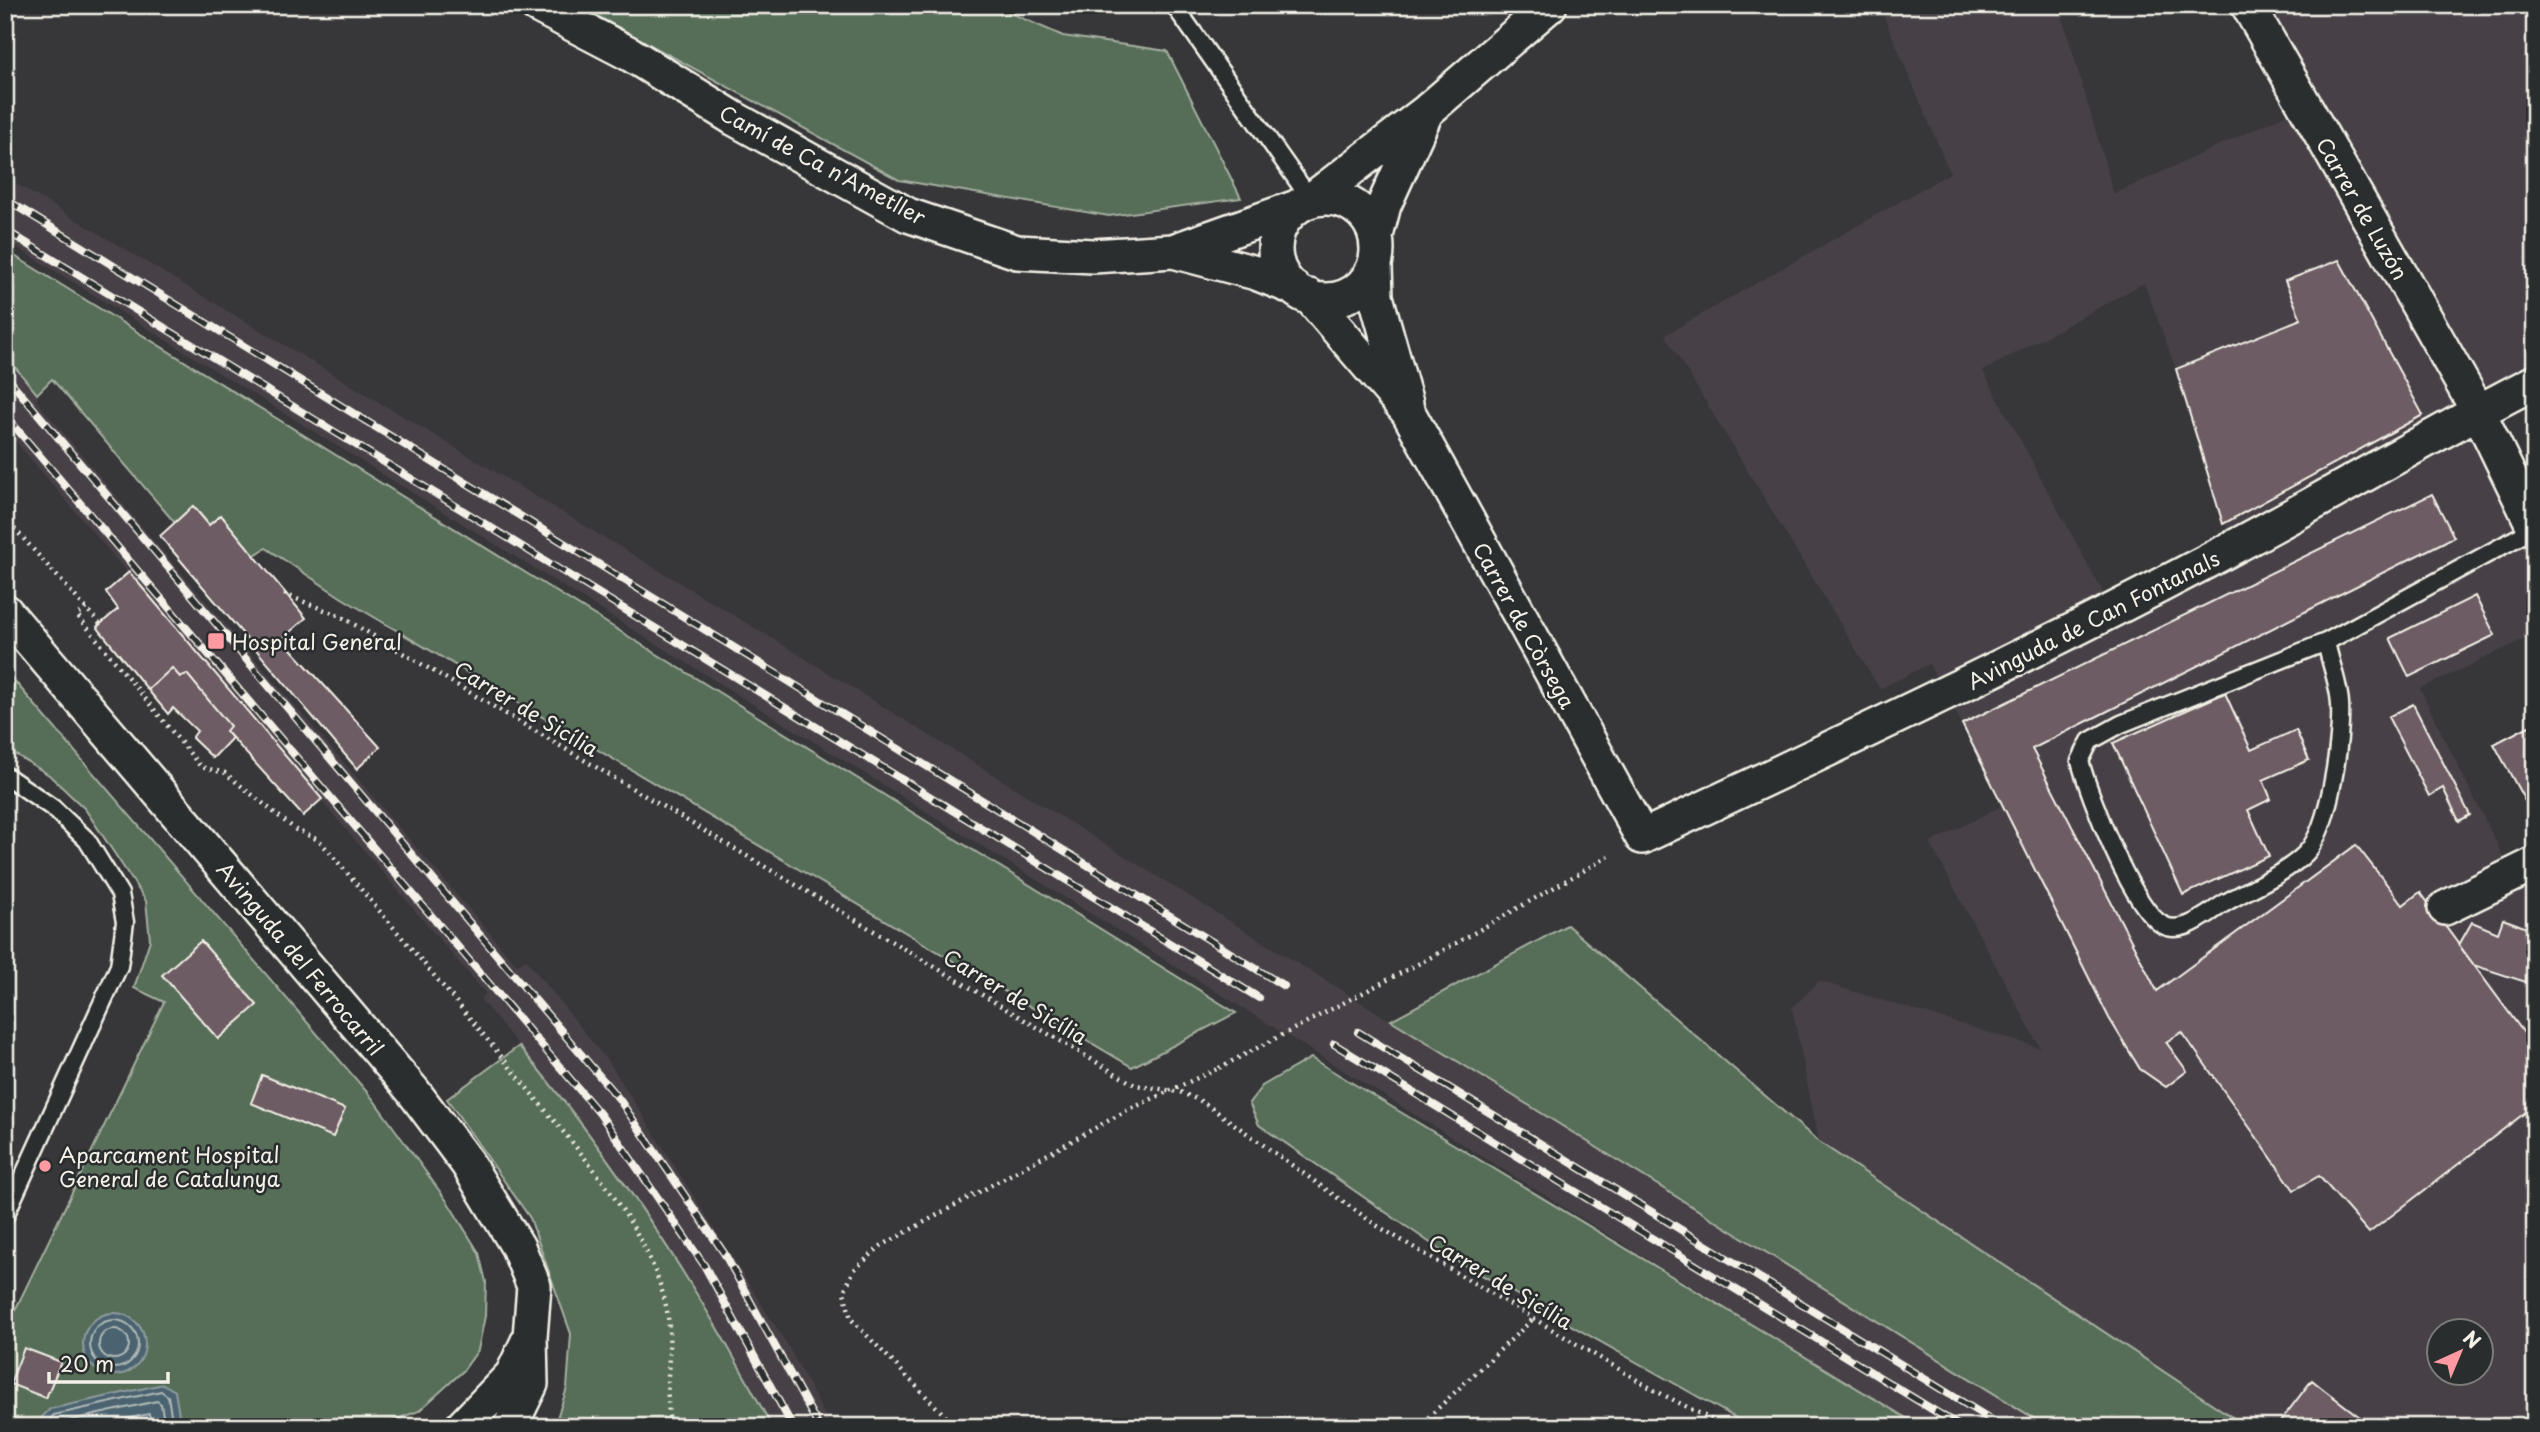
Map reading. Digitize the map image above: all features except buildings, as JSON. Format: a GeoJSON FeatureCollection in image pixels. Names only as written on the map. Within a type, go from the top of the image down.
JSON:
{"type":"FeatureCollection","features":[{"type":"Feature","properties":{"kind":"street","name":"Camí de Ca n'Ametller"},"geometry":{"type":"LineString","coordinates":[[536,5],[630,54],[735,119],[908,215],[1017,252],[1093,256],[1173,251],[1304,204],[1427,111],[1550,5]]}},
{"type":"Feature","properties":{"kind":"street","name":"Carrer de Luzón"},"geometry":{"type":"LineString","coordinates":[[2248,5],[2478,411],[2535,529]]}},
{"type":"Feature","properties":{"kind":"street","name":"Camí de Ca n'Ametller"},"geometry":{"type":"LineString","coordinates":[[1375,250],[1384,205],[1427,111]]}},
{"type":"Feature","properties":{"kind":"street"},"geometry":{"type":"LineString","coordinates":[[1327,198],[1358,208],[1375,250],[1367,279],[1356,290],[1341,298],[1325,300],[1301,292],[1277,262],[1276,247],[1286,218],[1304,204],[1327,198]]}},
{"type":"Feature","properties":{"kind":"street","name":"Carrer de Còrsega"},"geometry":{"type":"LineString","coordinates":[[1375,250],[1376,297],[1408,412]]}},
{"type":"Feature","properties":{"kind":"street","name":"Camí de Ca n'Ametller"},"geometry":{"type":"LineString","coordinates":[[1173,251],[1256,273],[1301,292]]}},
{"type":"Feature","properties":{"kind":"street","name":"Carrer de Còrsega"},"geometry":{"type":"LineString","coordinates":[[1301,292],[1408,412],[1642,837]]}},
{"type":"Feature","properties":{"kind":"street","name":"Avinguda de Can Fontanals"},"geometry":{"type":"LineString","coordinates":[[1642,837],[1905,714],[2233,548],[2535,382]]}},
{"type":"Feature","properties":{"kind":"street","name":"Avinguda del Ferrocarril"},"geometry":{"type":"LineString","coordinates":[[5,611],[360,1028],[467,1163],[518,1247],[534,1286],[530,1337],[531,1384],[510,1427]]}},
{"type":"Feature","properties":{"kind":"street"},"geometry":{"type":"LineString","coordinates":[[2445,908],[2535,864]]}},
{"type":"Feature","properties":{"kind":"street"},"geometry":{"type":"LineString","coordinates":[[462,1427],[512,1375],[530,1337]]}},
{"type":"Feature","properties":{"kind":"lane"},"geometry":{"type":"LineString","coordinates":[[1174,5],[1304,204]]}},
{"type":"Feature","properties":{"kind":"lane"},"geometry":{"type":"LineString","coordinates":[[2326,642],[2340,703],[2339,740],[2321,828],[2307,852],[2289,865],[2185,927],[2165,927],[2147,914],[2091,802],[2080,761],[2090,741],[2121,724],[2326,642],[2535,529]]}},
{"type":"Feature","properties":{"kind":"lane"},"geometry":{"type":"LineString","coordinates":[[5,775],[53,808],[87,841],[120,894],[125,922],[119,966],[5,1216]]}},
{"type":"Feature","properties":{"kind":"path"},"geometry":{"type":"LineString","coordinates":[[5,518],[100,624]]}},
{"type":"Feature","properties":{"kind":"path","name":"Carrer de Sicília"},"geometry":{"type":"LineString","coordinates":[[284,594],[340,616],[1135,1085],[1174,1091],[1203,1102],[1376,1225],[1654,1390],[1726,1427]]}},
{"type":"Feature","properties":{"kind":"path"},"geometry":{"type":"LineString","coordinates":[[86,608],[77,615],[201,767],[225,773],[296,830],[319,840],[510,1067],[626,1217],[650,1263],[666,1306],[669,1342],[666,1403],[671,1427]]}},
{"type":"Feature","properties":{"kind":"path"},"geometry":{"type":"LineString","coordinates":[[957,1427],[851,1319],[844,1292],[853,1270],[881,1246],[1126,1111],[1174,1091],[1437,954],[1642,837]]}},
{"type":"Feature","properties":{"kind":"path"},"geometry":{"type":"LineString","coordinates":[[1418,1427],[1533,1319]]}},
{"type":"Feature","properties":{"kind":"shaded area"},"geometry":{"type":"Polygon","coordinates":[[[1879,5],[2059,5],[2114,194],[2304,106],[2248,5],[2535,5],[2535,382],[2478,411],[2535,529],[2535,634],[2420,689],[2512,874],[2535,864],[2535,1427],[2247,1427],[1819,1142],[1792,1008],[1819,981],[2040,1048],[1930,843],[2003,805],[1929,664],[1880,689],[1665,335],[1950,173],[1879,5]],[[2144,283],[1983,371],[2112,609],[2233,547],[2176,369],[2144,283]]]}},
{"type":"Feature","properties":{"kind":"shaded area"},"geometry":{"type":"Polygon","coordinates":[[[5,177],[793,651],[2048,1427],[1918,1427],[5,240],[5,177]]]}},
{"type":"Feature","properties":{"kind":"shaded area"},"geometry":{"type":"Polygon","coordinates":[[[5,358],[38,397],[36,400],[136,520],[517,965],[526,959],[613,1068],[788,1346],[831,1427],[772,1427],[659,1235],[560,1095],[480,999],[486,994],[5,429],[5,358]]]}},
{"type":"Feature","properties":{"kind":"green space"},"geometry":{"type":"Polygon","coordinates":[[[577,5],[992,5],[1063,36],[1167,51],[1241,198],[1109,216],[899,180],[577,5]]]}},
{"type":"Feature","properties":{"kind":"green space"},"geometry":{"type":"Polygon","coordinates":[[[5,250],[1236,1013],[1132,1067],[342,598],[266,548],[253,556],[209,525],[193,506],[175,523],[52,379],[37,394],[5,355],[5,250]]]}},
{"type":"Feature","properties":{"kind":"green space"},"geometry":{"type":"Polygon","coordinates":[[[5,670],[373,1099],[449,1204],[479,1253],[486,1282],[485,1316],[478,1350],[463,1371],[419,1411],[376,1427],[5,1427],[5,1331],[164,1002],[134,988],[150,940],[146,901],[85,809],[49,775],[5,748],[5,670]]]}},
{"type":"Feature","properties":{"kind":"green space"},"geometry":{"type":"Polygon","coordinates":[[[1567,925],[1819,1142],[2247,1427],[2048,1427],[1391,1020],[1567,925]]]}},
{"type":"Feature","properties":{"kind":"green space"},"geometry":{"type":"Polygon","coordinates":[[[519,1046],[590,1135],[656,1229],[716,1327],[772,1427],[554,1427],[567,1388],[571,1334],[530,1218],[447,1099],[519,1046]]]}},
{"type":"Feature","properties":{"kind":"green space"},"geometry":{"type":"Polygon","coordinates":[[[1311,1058],[1921,1427],[1752,1427],[1455,1260],[1259,1125],[1249,1103],[1262,1086],[1311,1058]]]}},
{"type":"Feature","properties":{"kind":"water"},"geometry":{"type":"Polygon","coordinates":[[[114,1313],[136,1322],[145,1344],[136,1366],[114,1375],[92,1366],[83,1344],[92,1322],[114,1313]]]}},
{"type":"Feature","properties":{"kind":"water"},"geometry":{"type":"Polygon","coordinates":[[[163,1384],[175,1391],[181,1427],[45,1427],[42,1417],[50,1409],[163,1384]]]}},
{"type":"Feature","properties":{"kind":"railway"},"geometry":{"type":"LineString","coordinates":[[5,199],[1284,986]]}},
{"type":"Feature","properties":{"kind":"railway"},"geometry":{"type":"LineString","coordinates":[[5,230],[1259,998]]}},
{"type":"Feature","properties":{"kind":"railway"},"geometry":{"type":"LineString","coordinates":[[5,375],[619,1099],[724,1253],[819,1427]]}},
{"type":"Feature","properties":{"kind":"railway"},"geometry":{"type":"LineString","coordinates":[[5,415],[600,1114],[704,1265],[793,1427]]}},
{"type":"Feature","properties":{"kind":"railway"},"geometry":{"type":"LineString","coordinates":[[1358,1032],[2003,1427]]}},
{"type":"Feature","properties":{"kind":"railway"},"geometry":{"type":"LineString","coordinates":[[1334,1044],[1961,1427]]}},
{"type":"Feature","properties":{"kind":"place","name":"Hospital General"},"geometry":{"type":"Point","coordinates":[216,641]}},
{"type":"Feature","properties":{"kind":"place","name":"Aparcament Hospital General de Catalunya"},"geometry":{"type":"Point","coordinates":[45,1166]}}]}
